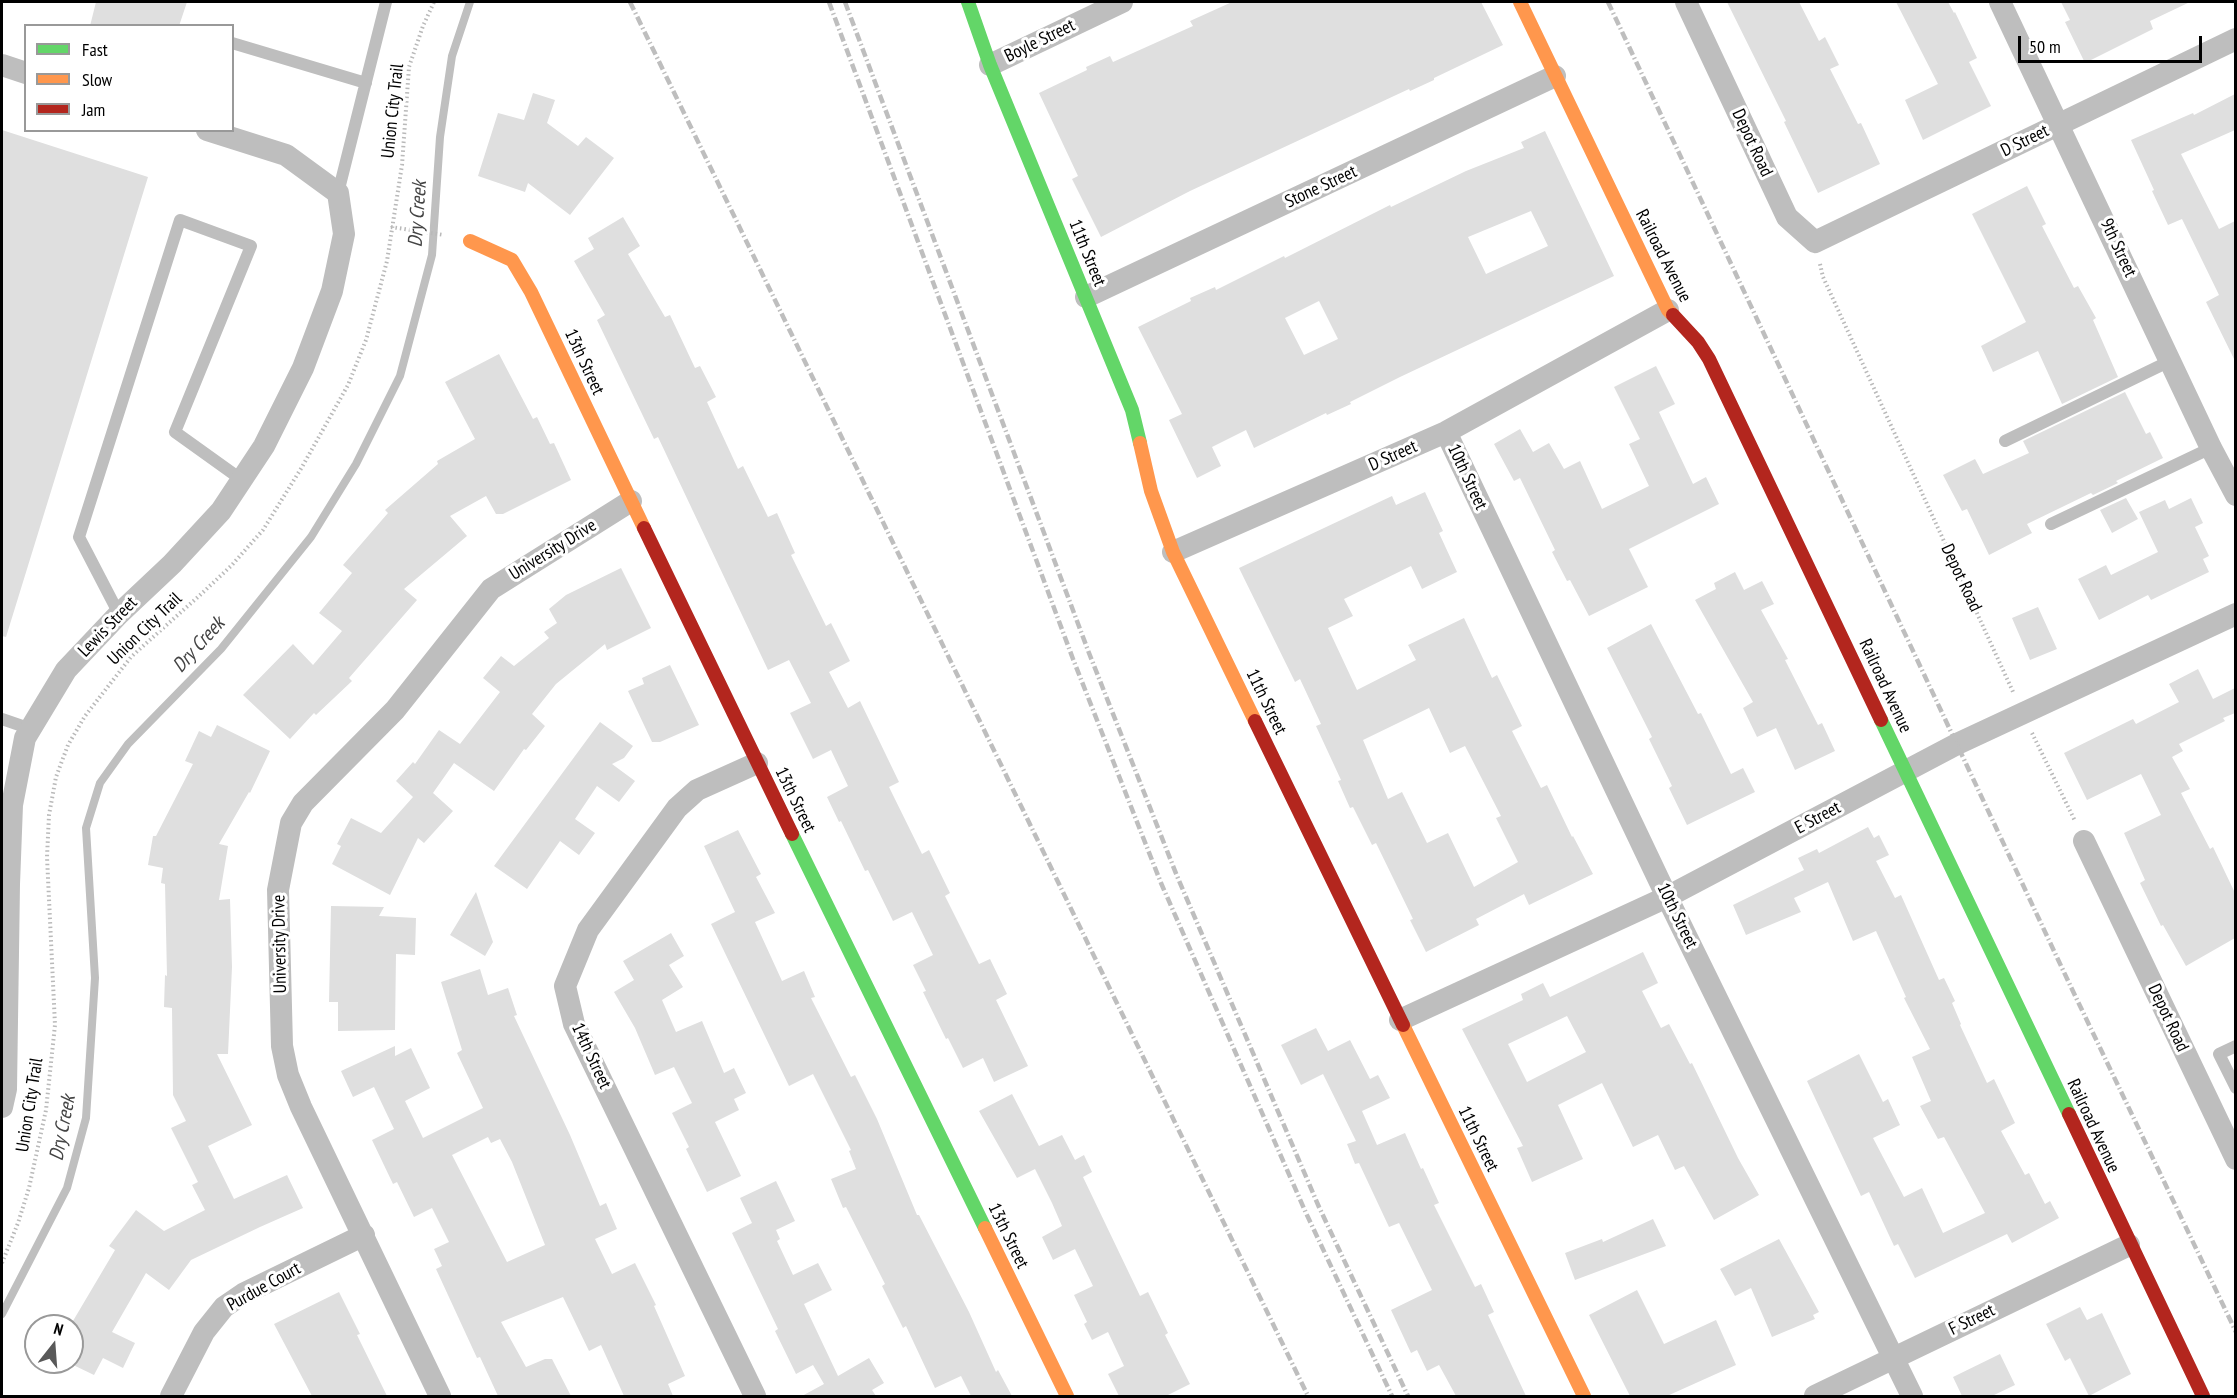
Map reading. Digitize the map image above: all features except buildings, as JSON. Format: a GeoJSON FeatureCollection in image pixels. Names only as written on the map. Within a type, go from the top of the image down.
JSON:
{"type":"FeatureCollection","features":[{"type":"Feature","properties":{"kind":"street","name":"11th Street"},"geometry":{"type":"LineString","coordinates":[[968,2],[990,65],[1132,410],[1151,491],[1173,552],[1584,1396]]}},
{"type":"Feature","properties":{"kind":"street","name":"Boyle Street"},"geometry":{"type":"LineString","coordinates":[[990,65],[1122,2]]}},
{"type":"Feature","properties":{"kind":"street","name":"Railroad Avenue"},"geometry":{"type":"LineString","coordinates":[[1520,2],[1668,310],[1698,342],[1709,359],[2129,1245],[2203,1396]]}},
{"type":"Feature","properties":{"kind":"street","name":"Depot Road"},"geometry":{"type":"LineString","coordinates":[[1686,2],[1787,217],[1815,242]]}},
{"type":"Feature","properties":{"kind":"street","name":"9th Street"},"geometry":{"type":"LineString","coordinates":[[2000,2],[2235,495]]}},
{"type":"Feature","properties":{"kind":"street","name":"D Street"},"geometry":{"type":"LineString","coordinates":[[1815,242],[2235,39]]}},
{"type":"Feature","properties":{"kind":"street"},"geometry":{"type":"LineString","coordinates":[[2,66],[24,72]]}},
{"type":"Feature","properties":{"kind":"street","name":"Stone Street"},"geometry":{"type":"LineString","coordinates":[[1086,297],[1555,76]]}},
{"type":"Feature","properties":{"kind":"street"},"geometry":{"type":"LineString","coordinates":[[213,132],[286,155],[338,193]]}},
{"type":"Feature","properties":{"kind":"street","name":"Lewis Street"},"geometry":{"type":"LineString","coordinates":[[3,1094],[9,884],[7,799],[26,738],[66,670],[214,519],[264,446],[303,368],[332,291],[344,234],[338,193]]}},
{"type":"Feature","properties":{"kind":"street","name":"13th Street"},"geometry":{"type":"LineString","coordinates":[[470,241],[512,260],[531,292],[757,763],[1067,1396]]}},
{"type":"Feature","properties":{"kind":"street","name":"D Street"},"geometry":{"type":"LineString","coordinates":[[1173,552],[1446,432],[1668,310]]}},
{"type":"Feature","properties":{"kind":"street","name":"10th Street"},"geometry":{"type":"LineString","coordinates":[[1446,432],[1667,897],[1912,1396]]}},
{"type":"Feature","properties":{"kind":"street","name":"University Drive"},"geometry":{"type":"LineString","coordinates":[[440,1396],[301,1107],[288,1074],[282,1046],[278,890],[291,823],[303,803],[395,710],[491,589],[631,501]]}},
{"type":"Feature","properties":{"kind":"street","name":"E Street"},"geometry":{"type":"LineString","coordinates":[[1400,1020],[1667,897],[2022,712],[2235,614]]}},
{"type":"Feature","properties":{"kind":"street","name":"14th Street"},"geometry":{"type":"LineString","coordinates":[[755,1396],[574,1024],[566,986],[588,930],[677,808],[697,790],[757,763]]}},
{"type":"Feature","properties":{"kind":"street","name":"Depot Road"},"geometry":{"type":"LineString","coordinates":[[2084,841],[2235,1159]]}},
{"type":"Feature","properties":{"kind":"street","name":"Purdue Court"},"geometry":{"type":"LineString","coordinates":[[171,1396],[204,1332],[224,1307],[243,1294],[364,1235]]}},
{"type":"Feature","properties":{"kind":"street","name":"F Street"},"geometry":{"type":"LineString","coordinates":[[1815,1396],[2129,1245]]}},
{"type":"Feature","properties":{"kind":"lane"},"geometry":{"type":"LineString","coordinates":[[338,193],[386,2]]}},
{"type":"Feature","properties":{"kind":"lane"},"geometry":{"type":"LineString","coordinates":[[234,44],[366,83]]}},
{"type":"Feature","properties":{"kind":"lane"},"geometry":{"type":"LineString","coordinates":[[119,614],[79,537],[180,220],[251,246],[175,432],[242,480]]}},
{"type":"Feature","properties":{"kind":"lane"},"geometry":{"type":"LineString","coordinates":[[2006,441],[2170,361]]}},
{"type":"Feature","properties":{"kind":"lane"},"geometry":{"type":"LineString","coordinates":[[2051,524],[2211,448]]}},
{"type":"Feature","properties":{"kind":"lane"},"geometry":{"type":"LineString","coordinates":[[2,719],[31,729]]}},
{"type":"Feature","properties":{"kind":"lane"},"geometry":{"type":"LineString","coordinates":[[2235,1046],[2219,1054],[2235,1088]]}},
{"type":"Feature","properties":{"kind":"path","name":"Union City Trail"},"geometry":{"type":"LineString","coordinates":[[2,1263],[29,1188],[46,1110],[55,1025],[48,894],[49,814],[56,777],[68,745],[85,716],[130,657],[231,566],[262,530],[284,498],[348,385],[366,340],[387,261],[402,165],[409,67],[434,2]]}},
{"type":"Feature","properties":{"kind":"path"},"geometry":{"type":"LineString","coordinates":[[391,227],[447,235]]}},
{"type":"Feature","properties":{"kind":"path","name":"Depot Road"},"geometry":{"type":"LineString","coordinates":[[1815,242],[1823,277],[2022,712],[2084,841]]}},
{"type":"Feature","properties":{"kind":"waterway","name":"Dry Creek"},"geometry":{"type":"LineString","coordinates":[[2,1314],[67,1188],[86,1118],[95,978],[86,828],[100,783],[128,744],[221,649],[311,537],[356,464],[400,376],[432,255],[440,137],[452,56],[470,2]]}},
{"type":"Feature","properties":{"kind":"railway"},"geometry":{"type":"LineString","coordinates":[[630,2],[1308,1396]]}},
{"type":"Feature","properties":{"kind":"railway"},"geometry":{"type":"LineString","coordinates":[[829,2],[1073,659],[1161,883],[1306,1213],[1392,1396]]}},
{"type":"Feature","properties":{"kind":"railway"},"geometry":{"type":"LineString","coordinates":[[845,2],[1089,653],[1177,876],[1319,1207],[1408,1396]]}},
{"type":"Feature","properties":{"kind":"railway"},"geometry":{"type":"LineString","coordinates":[[1608,2],[2070,985],[2236,1332]]}},
{"type":"Feature","properties":{"kind":"traffic: fast"},"geometry":{"type":"LineString","coordinates":[[968,2],[990,65],[1132,410],[1140,443]]}},
{"type":"Feature","properties":{"kind":"traffic: fast"},"geometry":{"type":"LineString","coordinates":[[1881,720],[2069,1114]]}},
{"type":"Feature","properties":{"kind":"traffic: fast"},"geometry":{"type":"LineString","coordinates":[[792,834],[985,1228]]}},
{"type":"Feature","properties":{"kind":"traffic: slow"},"geometry":{"type":"LineString","coordinates":[[1520,2],[1668,310],[1673,315]]}},
{"type":"Feature","properties":{"kind":"traffic: slow"},"geometry":{"type":"LineString","coordinates":[[470,241],[512,260],[531,292],[644,528]]}},
{"type":"Feature","properties":{"kind":"traffic: slow"},"geometry":{"type":"LineString","coordinates":[[1140,443],[1151,491],[1173,552],[1255,721]]}},
{"type":"Feature","properties":{"kind":"traffic: slow"},"geometry":{"type":"LineString","coordinates":[[1403,1025],[1584,1396]]}},
{"type":"Feature","properties":{"kind":"traffic: slow"},"geometry":{"type":"LineString","coordinates":[[985,1228],[1067,1396]]}},
{"type":"Feature","properties":{"kind":"traffic: jam"},"geometry":{"type":"LineString","coordinates":[[1673,315],[1698,342],[1709,359],[1881,720]]}},
{"type":"Feature","properties":{"kind":"traffic: jam"},"geometry":{"type":"LineString","coordinates":[[644,528],[792,834]]}},
{"type":"Feature","properties":{"kind":"traffic: jam"},"geometry":{"type":"LineString","coordinates":[[1255,721],[1403,1025]]}},
{"type":"Feature","properties":{"kind":"traffic: jam"},"geometry":{"type":"LineString","coordinates":[[2069,1114],[2203,1396]]}}]}
